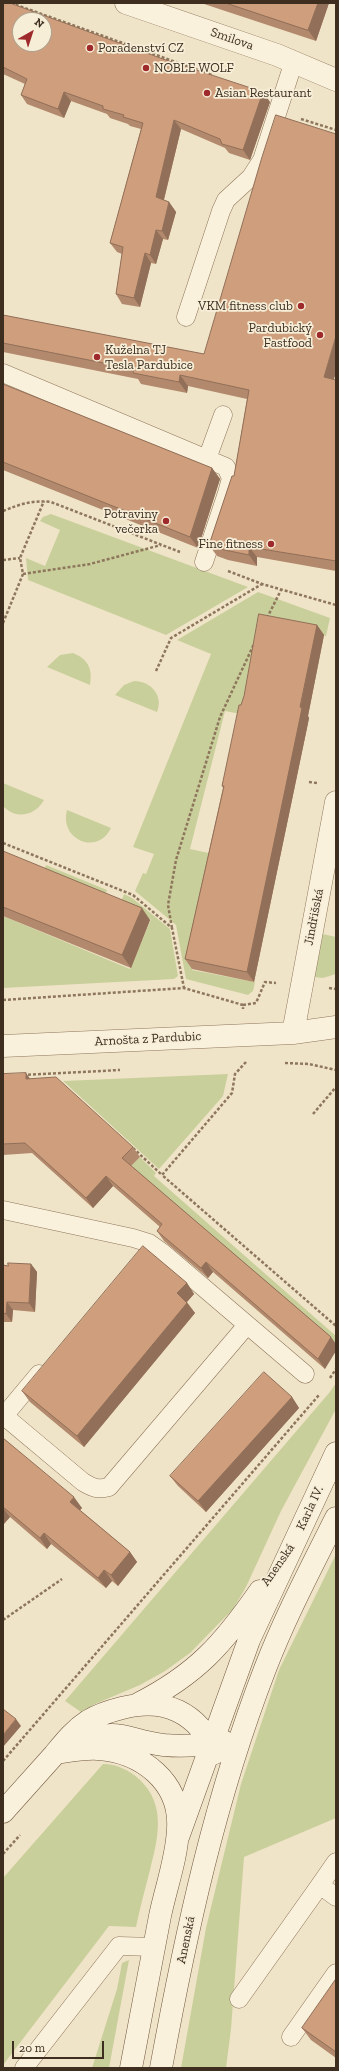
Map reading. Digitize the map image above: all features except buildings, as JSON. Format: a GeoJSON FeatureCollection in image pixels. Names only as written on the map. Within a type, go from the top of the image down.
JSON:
{"type":"FeatureCollection","features":[{"type":"Feature","properties":{"kind":"street","name":"Smilova"},"geometry":{"type":"LineString","coordinates":[[126,3],[294,61],[336,80]]}},
{"type":"Feature","properties":{"kind":"street","name":"Jindřišská"},"geometry":{"type":"LineString","coordinates":[[293,1033],[336,802]]}},
{"type":"Feature","properties":{"kind":"street","name":"Arnošta z Pardubic"},"geometry":{"type":"LineString","coordinates":[[3,1046],[245,1034],[333,1034]]}},
{"type":"Feature","properties":{"kind":"street","name":"Karla IV."},"geometry":{"type":"LineString","coordinates":[[295,1540],[336,1454]]}},
{"type":"Feature","properties":{"kind":"street","name":"Anenská"},"geometry":{"type":"LineString","coordinates":[[161,2068],[202,1866],[217,1814],[246,1724],[279,1637],[336,1518]]}},
{"type":"Feature","properties":{"kind":"street","name":"Anenská"},"geometry":{"type":"LineString","coordinates":[[3,1812],[56,1753],[88,1721],[107,1712],[136,1704],[172,1685],[193,1671],[219,1645],[237,1624],[295,1540]]}},
{"type":"Feature","properties":{"kind":"street","name":"Anenská"},"geometry":{"type":"LineString","coordinates":[[131,2068],[154,1947],[177,1840],[210,1743],[249,1640],[295,1540]]}},
{"type":"Feature","properties":{"kind":"street","name":"Anenská"},"geometry":{"type":"LineString","coordinates":[[136,1704],[160,1705],[180,1712],[194,1721],[205,1734],[215,1754],[219,1781],[217,1814]]}},
{"type":"Feature","properties":{"kind":"street"},"geometry":{"type":"LineString","coordinates":[[210,1743],[229,1738],[246,1724]]}},
{"type":"Feature","properties":{"kind":"street","name":"Anenská"},"geometry":{"type":"LineString","coordinates":[[56,1753],[105,1734],[126,1736],[166,1745],[210,1743]]}},
{"type":"Feature","properties":{"kind":"street","name":"Anenská"},"geometry":{"type":"LineString","coordinates":[[56,1753],[99,1749],[118,1752],[145,1763],[161,1776],[172,1793],[178,1816],[177,1840]]}},
{"type":"Feature","properties":{"kind":"lane"},"geometry":{"type":"LineString","coordinates":[[186,317],[221,211],[234,191],[257,170],[262,160],[294,61]]}},
{"type":"Feature","properties":{"kind":"lane"},"geometry":{"type":"LineString","coordinates":[[3,373],[226,467],[231,478],[204,562]]}},
{"type":"Feature","properties":{"kind":"lane"},"geometry":{"type":"LineString","coordinates":[[206,459],[223,415]]}},
{"type":"Feature","properties":{"kind":"lane"},"geometry":{"type":"LineString","coordinates":[[3,1210],[133,1238],[144,1249],[163,1253],[305,1374]]}},
{"type":"Feature","properties":{"kind":"lane"},"geometry":{"type":"LineString","coordinates":[[49,1362],[4,1415],[83,1482],[92,1488],[100,1489],[109,1487],[247,1325]]}},
{"type":"Feature","properties":{"kind":"lane"},"geometry":{"type":"LineString","coordinates":[[239,1999],[336,1862]]}},
{"type":"Feature","properties":{"kind":"lane"},"geometry":{"type":"LineString","coordinates":[[320,1885],[336,1897]]}},
{"type":"Feature","properties":{"kind":"lane"},"geometry":{"type":"LineString","coordinates":[[24,2068],[119,1946],[154,1947]]}},
{"type":"Feature","properties":{"kind":"lane"},"geometry":{"type":"LineString","coordinates":[[291,2037],[336,1973]]}},
{"type":"Feature","properties":{"kind":"path"},"geometry":{"type":"LineString","coordinates":[[11,3],[214,76]]}},
{"type":"Feature","properties":{"kind":"path"},"geometry":{"type":"LineString","coordinates":[[278,111],[336,130]]}},
{"type":"Feature","properties":{"kind":"path"},"geometry":{"type":"LineString","coordinates":[[3,624],[23,574],[20,558],[44,501]]}},
{"type":"Feature","properties":{"kind":"path"},"geometry":{"type":"LineString","coordinates":[[3,510],[26,502],[44,501],[65,506],[262,584],[336,605]]}},
{"type":"Feature","properties":{"kind":"path"},"geometry":{"type":"LineString","coordinates":[[23,574],[90,564],[161,545]]}},
{"type":"Feature","properties":{"kind":"path"},"geometry":{"type":"LineString","coordinates":[[3,560],[20,558]]}},
{"type":"Feature","properties":{"kind":"path"},"geometry":{"type":"LineString","coordinates":[[156,671],[171,638],[262,584]]}},
{"type":"Feature","properties":{"kind":"path"},"geometry":{"type":"LineString","coordinates":[[264,624],[281,590]]}},
{"type":"Feature","properties":{"kind":"path"},"geometry":{"type":"LineString","coordinates":[[184,988],[168,905],[178,852],[220,717],[257,638]]}},
{"type":"Feature","properties":{"kind":"path"},"geometry":{"type":"LineString","coordinates":[[3,843],[134,895],[172,928]]}},
{"type":"Feature","properties":{"kind":"path"},"geometry":{"type":"LineString","coordinates":[[3,1000],[184,988],[243,1005],[245,1034]]}},
{"type":"Feature","properties":{"kind":"path"},"geometry":{"type":"LineString","coordinates":[[162,1175],[232,1093],[235,1074],[246,1064],[253,1063]]}},
{"type":"Feature","properties":{"kind":"path"},"geometry":{"type":"LineString","coordinates":[[281,1063],[309,1064],[336,1070]]}},
{"type":"Feature","properties":{"kind":"path"},"geometry":{"type":"LineString","coordinates":[[52,1074],[58,1079]]}},
{"type":"Feature","properties":{"kind":"path"},"geometry":{"type":"LineString","coordinates":[[313,1114],[336,1088]]}},
{"type":"Feature","properties":{"kind":"path"},"geometry":{"type":"LineString","coordinates":[[128,1143],[162,1175],[336,1326]]}},
{"type":"Feature","properties":{"kind":"path"},"geometry":{"type":"LineString","coordinates":[[328,1381],[336,1369]]}},
{"type":"Feature","properties":{"kind":"path"},"geometry":{"type":"LineString","coordinates":[[3,1761],[320,1393]]}},
{"type":"Feature","properties":{"kind":"path"},"geometry":{"type":"LineString","coordinates":[[3,1620],[62,1579]]}},
{"type":"Feature","properties":{"kind":"green space"},"geometry":{"type":"Polygon","coordinates":[[[51,514],[248,587],[166,635],[28,580],[26,558],[45,566],[60,530],[40,521],[43,517],[51,514]]]}},
{"type":"Feature","properties":{"kind":"green space"},"geometry":{"type":"Polygon","coordinates":[[[258,592],[330,618],[326,636],[322,635],[246,715],[225,711],[190,849],[218,855],[192,970],[255,982],[253,991],[248,995],[186,979],[176,925],[135,891],[143,873],[146,874],[154,854],[133,847],[211,654],[177,640],[258,592]]]}},
{"type":"Feature","properties":{"kind":"green space"},"geometry":{"type":"Polygon","coordinates":[[[73,653],[82,658],[88,665],[91,674],[90,685],[47,667],[60,655],[73,653]]]}},
{"type":"Feature","properties":{"kind":"green space"},"geometry":{"type":"Polygon","coordinates":[[[134,681],[146,684],[154,690],[159,700],[157,712],[115,695],[124,685],[134,681]]]}},
{"type":"Feature","properties":{"kind":"green space"},"geometry":{"type":"Polygon","coordinates":[[[3,783],[44,800],[36,810],[30,813],[14,813],[3,806],[3,783]]]}},
{"type":"Feature","properties":{"kind":"green space"},"geometry":{"type":"Polygon","coordinates":[[[67,810],[111,828],[105,836],[98,841],[89,843],[81,841],[74,836],[69,829],[66,821],[67,810]]]}},
{"type":"Feature","properties":{"kind":"green space"},"geometry":{"type":"Polygon","coordinates":[[[46,865],[107,890],[103,901],[42,876],[46,865]]]}},
{"type":"Feature","properties":{"kind":"green space"},"geometry":{"type":"Polygon","coordinates":[[[124,894],[132,898],[170,929],[178,976],[174,979],[3,988],[3,916],[130,969],[151,919],[149,920],[119,907],[124,894]]]}},
{"type":"Feature","properties":{"kind":"green space"},"geometry":{"type":"Polygon","coordinates":[[[323,934],[336,937],[336,974],[323,978],[314,977],[323,934]]]}},
{"type":"Feature","properties":{"kind":"green space"},"geometry":{"type":"Polygon","coordinates":[[[228,1074],[223,1096],[159,1169],[63,1081],[228,1074]]]}},
{"type":"Feature","properties":{"kind":"green space"},"geometry":{"type":"Polygon","coordinates":[[[140,1157],[156,1173],[154,1176],[336,1336],[336,1345],[129,1168],[140,1157]]]}},
{"type":"Feature","properties":{"kind":"green space"},"geometry":{"type":"Polygon","coordinates":[[[336,1383],[336,1409],[281,1511],[246,1587],[233,1609],[190,1653],[165,1671],[140,1685],[95,1704],[81,1712],[65,1701],[329,1393],[336,1383]]]}},
{"type":"Feature","properties":{"kind":"green space"},"geometry":{"type":"Polygon","coordinates":[[[336,1554],[336,1818],[244,1857],[231,2029],[226,2068],[181,2068],[206,1928],[241,1784],[279,1670],[336,1554]]]}},
{"type":"Feature","properties":{"kind":"green space"},"geometry":{"type":"Polygon","coordinates":[[[103,1764],[122,1768],[139,1779],[148,1789],[154,1800],[157,1811],[158,1822],[156,1846],[136,1927],[109,1926],[3,2065],[3,1878],[103,1764]]]}},
{"type":"Feature","properties":{"kind":"green space"},"geometry":{"type":"Polygon","coordinates":[[[129,1960],[109,2068],[92,2068],[117,1989],[122,1963],[129,1960]]]}},
{"type":"Feature","properties":{"kind":"place","name":"Poradenství CZ"},"geometry":{"type":"Point","coordinates":[90,48]}},
{"type":"Feature","properties":{"kind":"place","name":"NOBLE WOLF"},"geometry":{"type":"Point","coordinates":[146,68]}},
{"type":"Feature","properties":{"kind":"place","name":"Asian Restaurant"},"geometry":{"type":"Point","coordinates":[207,93]}},
{"type":"Feature","properties":{"kind":"place","name":"VKM fitness club"},"geometry":{"type":"Point","coordinates":[301,306]}},
{"type":"Feature","properties":{"kind":"place","name":"Pardubický Fastfood"},"geometry":{"type":"Point","coordinates":[320,335]}},
{"type":"Feature","properties":{"kind":"place","name":"Kuželna TJ Tesla Pardubice"},"geometry":{"type":"Point","coordinates":[97,357]}},
{"type":"Feature","properties":{"kind":"place","name":"Potraviny večerka"},"geometry":{"type":"Point","coordinates":[166,521]}},
{"type":"Feature","properties":{"kind":"place","name":"Fine fitness"},"geometry":{"type":"Point","coordinates":[271,544]}}]}
